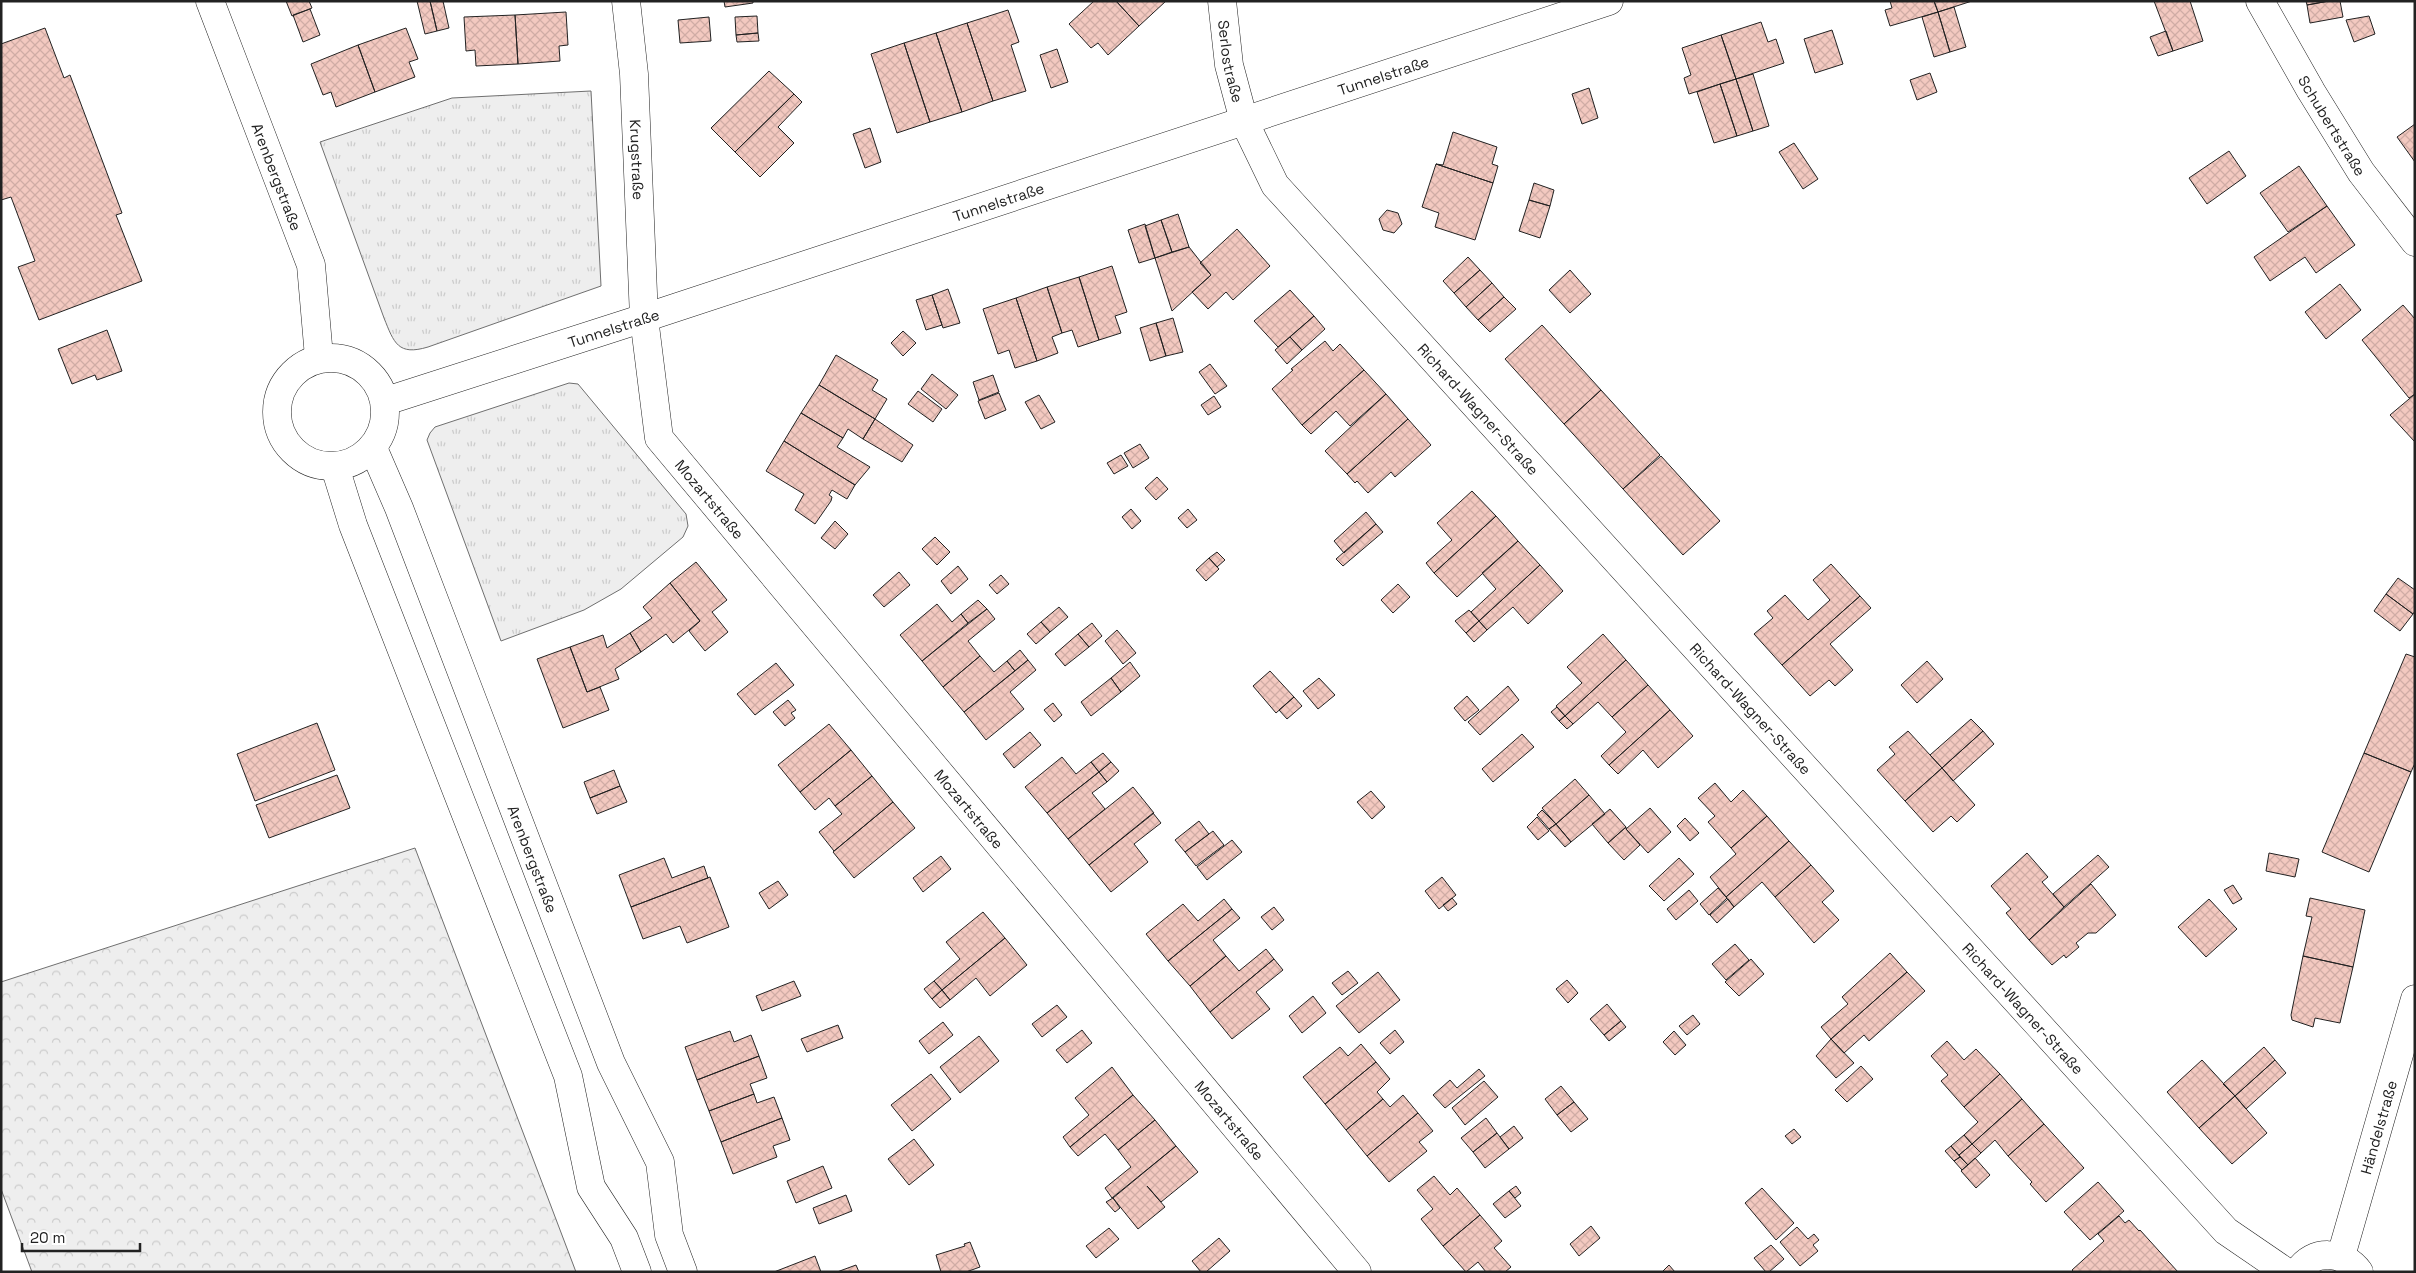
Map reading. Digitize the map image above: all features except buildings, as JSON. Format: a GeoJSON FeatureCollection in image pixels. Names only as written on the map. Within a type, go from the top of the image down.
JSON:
{"type":"FeatureCollection","features":[{"type":"Feature","properties":{"kind":"street","name":"Arenbergstraße"},"geometry":{"type":"LineString","coordinates":[[210,1],[311,265],[320,357]]}},
{"type":"Feature","properties":{"kind":"street","name":"Krugstraße"},"geometry":{"type":"LineString","coordinates":[[626,1],[634,74],[644,318]]}},
{"type":"Feature","properties":{"kind":"street","name":"Serlostraße"},"geometry":{"type":"LineString","coordinates":[[1222,1],[1229,65],[1244,121]]}},
{"type":"Feature","properties":{"kind":"street","name":"Tunnelstraße"},"geometry":{"type":"LineString","coordinates":[[386,401],[1609,1]]}},
{"type":"Feature","properties":{"kind":"street","name":"Schubertstraße"},"geometry":{"type":"LineString","coordinates":[[2260,1],[2311,91],[2361,172],[2415,242]]}},
{"type":"Feature","properties":{"kind":"street","name":"Richard-Wagner-Straße"},"geometry":{"type":"LineString","coordinates":[[1244,121],[1275,185],[2226,1231],[2286,1272]]}},
{"type":"Feature","properties":{"kind":"street","name":"Mozartstraße"},"geometry":{"type":"LineString","coordinates":[[644,318],[659,438],[1357,1272]]}},
{"type":"Feature","properties":{"kind":"street"},"geometry":{"type":"LineString","coordinates":[[320,357],[350,360],[373,375],[386,401],[385,424],[373,448],[354,462],[335,467],[305,460],[285,442],[276,418],[280,392],[296,369],[320,357]]}},
{"type":"Feature","properties":{"kind":"street","name":"Arenbergstraße"},"geometry":{"type":"LineString","coordinates":[[373,448],[399,508],[611,1062],[660,1162],[669,1235],[683,1272]]}},
{"type":"Feature","properties":{"kind":"street"},"geometry":{"type":"LineString","coordinates":[[335,467],[353,525],[568,1076],[591,1187],[624,1238],[637,1272]]}},
{"type":"Feature","properties":{"kind":"street","name":"Händelstraße"},"geometry":{"type":"LineString","coordinates":[[2350,1264],[2415,999]]}},
{"type":"Feature","properties":{"kind":"street"},"geometry":{"type":"LineString","coordinates":[[2298,1272],[2302,1266],[2314,1257],[2328,1254],[2350,1264]]}},
{"type":"Feature","properties":{"kind":"green space"},"geometry":{"type":"Polygon","coordinates":[[[591,91],[601,286],[428,347],[410,350],[398,345],[394,341],[384,318],[320,142],[452,98],[591,91]]]}},
{"type":"Feature","properties":{"kind":"green space"},"geometry":{"type":"Polygon","coordinates":[[[569,383],[578,384],[686,514],[688,526],[683,537],[621,589],[584,610],[501,641],[427,440],[435,427],[569,383]]]}},
{"type":"Feature","properties":{"kind":"green space"},"geometry":{"type":"Polygon","coordinates":[[[415,848],[576,1272],[32,1272],[1,1189],[1,982],[415,848]]]}}]}
